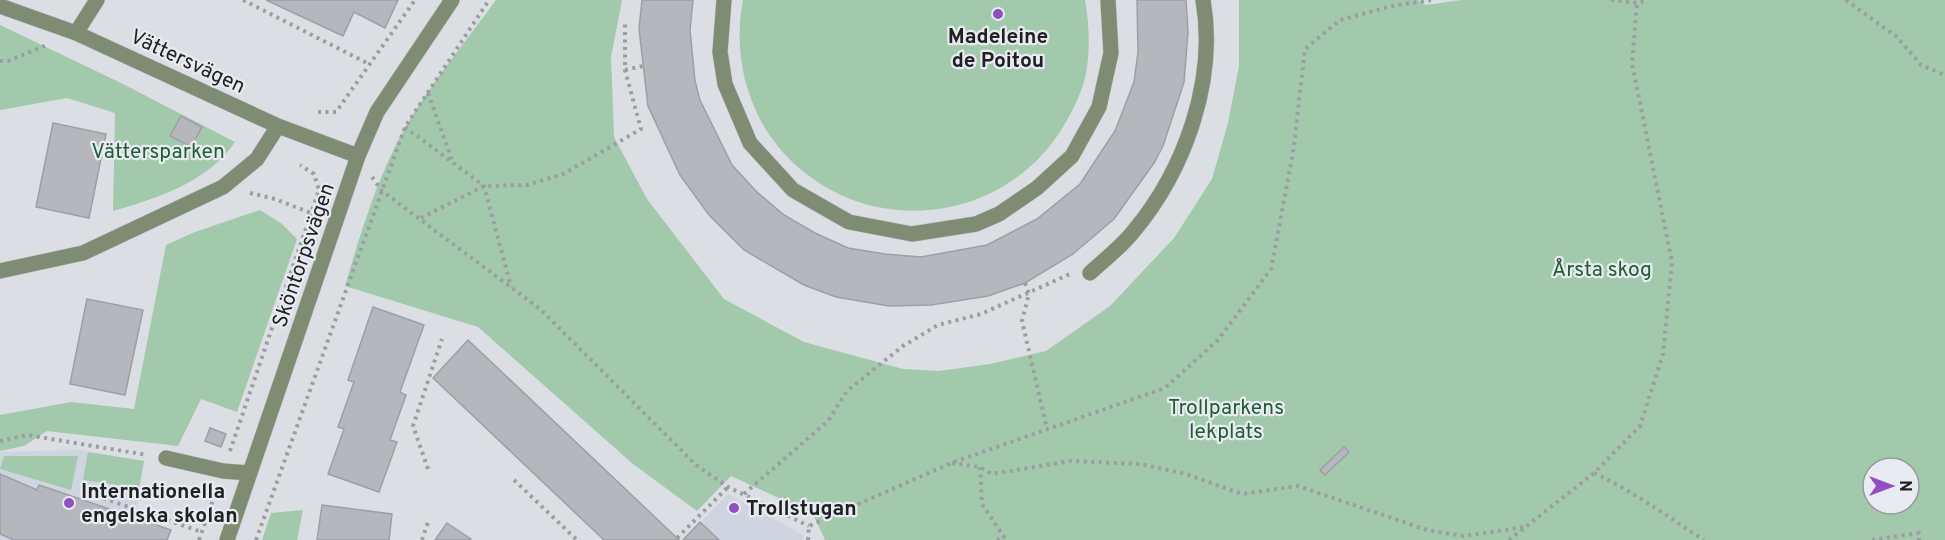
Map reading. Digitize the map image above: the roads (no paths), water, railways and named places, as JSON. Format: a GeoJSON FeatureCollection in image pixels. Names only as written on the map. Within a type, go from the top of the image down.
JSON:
{"type":"FeatureCollection","features":[{"type":"Feature","properties":{"kind":"street"},"geometry":{"type":"LineString","coordinates":[[76,33],[97,0]]}},
{"type":"Feature","properties":{"kind":"street","name":"Sköntorpsvägen"},"geometry":{"type":"LineString","coordinates":[[227,540],[358,156],[377,112],[452,0]]}},
{"type":"Feature","properties":{"kind":"street"},"geometry":{"type":"LineString","coordinates":[[724,0],[720,52],[725,84],[750,143],[793,190],[849,222],[912,234],[975,224],[999,214],[1036,188],[1072,156],[1099,107],[1111,53],[1108,0]]}},
{"type":"Feature","properties":{"kind":"street"},"geometry":{"type":"LineString","coordinates":[[1090,273],[1133,233],[1160,195],[1191,131],[1204,74],[1206,15],[1203,0]]}},
{"type":"Feature","properties":{"kind":"street","name":"Vättersvägen"},"geometry":{"type":"LineString","coordinates":[[0,6],[76,33],[278,126],[358,156]]}},
{"type":"Feature","properties":{"kind":"street"},"geometry":{"type":"LineString","coordinates":[[0,271],[83,253],[223,187],[257,159],[278,126]]}},
{"type":"Feature","properties":{"kind":"street"},"geometry":{"type":"LineString","coordinates":[[166,458],[223,471],[249,473]]}},
{"type":"Feature","properties":{"kind":"place","name":"Madeleine de Poitou"},"geometry":{"type":"Point","coordinates":[998,14]}},
{"type":"Feature","properties":{"kind":"place","name":"Internationella engelska skolan"},"geometry":{"type":"Point","coordinates":[69,503]}},
{"type":"Feature","properties":{"kind":"place","name":"Trollstugan"},"geometry":{"type":"Point","coordinates":[734,508]}},
{"type":"Feature","properties":{"kind":"park label","name":"Vättersparken"},"geometry":{"type":"Point","coordinates":[158,151]}},
{"type":"Feature","properties":{"kind":"park label","name":"Årsta skog"},"geometry":{"type":"Point","coordinates":[1602,269]}},
{"type":"Feature","properties":{"kind":"park label","name":"Trollparkens lekplats"},"geometry":{"type":"Point","coordinates":[1226,419]}}]}
